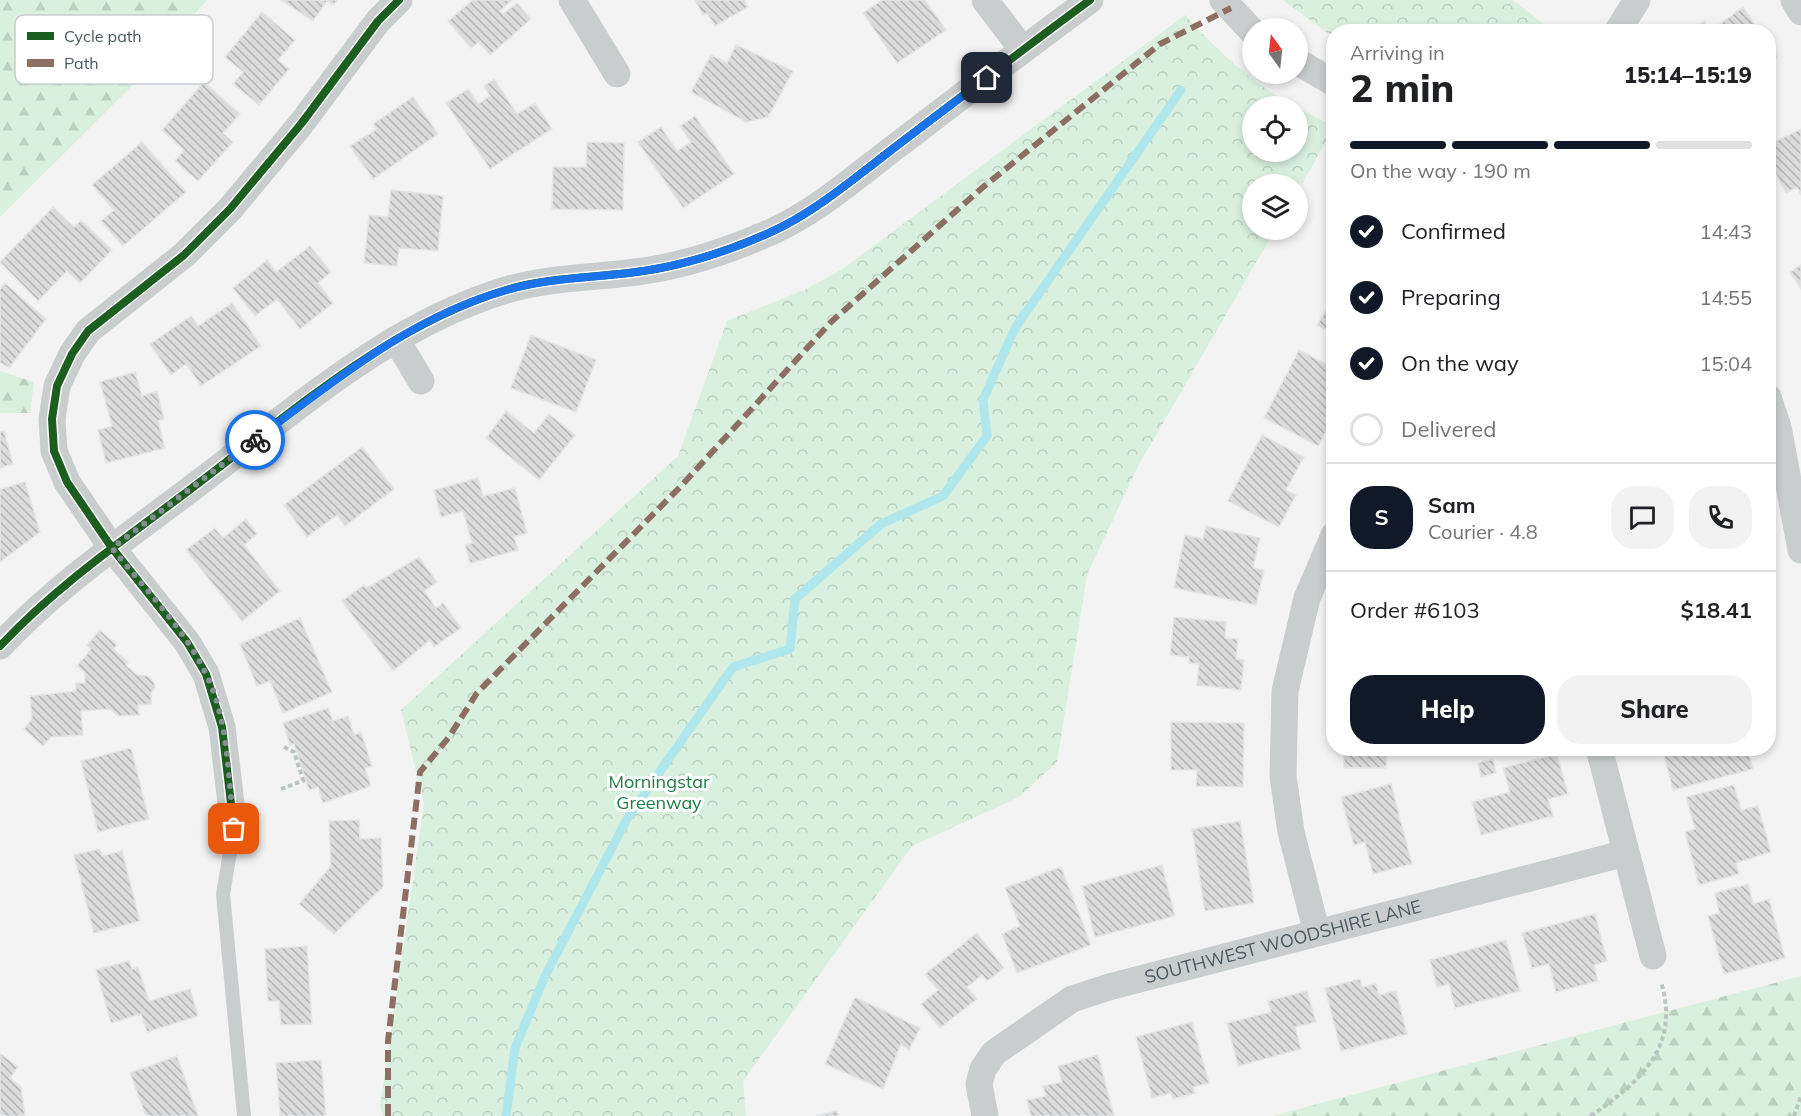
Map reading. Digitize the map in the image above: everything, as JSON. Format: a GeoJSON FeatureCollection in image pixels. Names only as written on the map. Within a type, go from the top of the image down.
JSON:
{"type":"FeatureCollection","features":[{"type":"Feature","properties":{"kind":"street"},"geometry":{"type":"LineString","coordinates":[[234,829],[222,727],[207,676],[187,642],[112,548],[67,482],[54,451],[52,418],[57,386],[72,354],[88,331],[184,255],[230,209],[301,124],[378,21],[399,0]]}},
{"type":"Feature","properties":{"kind":"street"},"geometry":{"type":"LineString","coordinates":[[572,0],[617,74]]}},
{"type":"Feature","properties":{"kind":"street"},"geometry":{"type":"LineString","coordinates":[[984,0],[1023,50]]}},
{"type":"Feature","properties":{"kind":"street"},"geometry":{"type":"LineString","coordinates":[[0,646],[31,613],[112,548],[337,378],[396,339],[455,309],[507,290],[559,279],[630,273],[677,264],[717,253],[774,231],[824,201],[1090,0]]}},
{"type":"Feature","properties":{"kind":"street"},"geometry":{"type":"LineString","coordinates":[[1223,0],[1242,20]]}},
{"type":"Feature","properties":{"kind":"street"},"geometry":{"type":"LineString","coordinates":[[1622,24],[1637,0]]}},
{"type":"Feature","properties":{"kind":"street"},"geometry":{"type":"LineString","coordinates":[[1794,0],[1801,12]]}},
{"type":"Feature","properties":{"kind":"street"},"geometry":{"type":"LineString","coordinates":[[1308,68],[1326,78]]}},
{"type":"Feature","properties":{"kind":"street"},"geometry":{"type":"LineString","coordinates":[[396,339],[421,381]]}},
{"type":"Feature","properties":{"kind":"street"},"geometry":{"type":"LineString","coordinates":[[1776,421],[1801,550]]}},
{"type":"Feature","properties":{"kind":"street"},"geometry":{"type":"LineString","coordinates":[[1317,933],[1291,832],[1283,776],[1285,691],[1307,598],[1326,554]]}},
{"type":"Feature","properties":{"kind":"street"},"geometry":{"type":"LineString","coordinates":[[1601,756],[1653,956]]}},
{"type":"Feature","properties":{"kind":"street","name":"SOUTHWEST WOODSHIRE LANE"},"geometry":{"type":"LineString","coordinates":[[978,1098],[983,1069],[994,1053],[1072,999],[1109,987],[1626,853]]}},
{"type":"Feature","properties":{"kind":"lane"},"geometry":{"type":"LineString","coordinates":[[234,829],[223,894],[243,1116]]}},
{"type":"Feature","properties":{"kind":"path"},"geometry":{"type":"LineString","coordinates":[[281,789],[304,780],[294,752],[284,747]]}},
{"type":"Feature","properties":{"kind":"path"},"geometry":{"type":"LineString","coordinates":[[1591,1116],[1642,1076],[1652,1062],[1667,1025],[1662,987],[1653,956]]}},
{"type":"Feature","properties":{"kind":"path"},"geometry":{"type":"LineString","coordinates":[[1794,1116],[1801,1096]]}},
{"type":"Feature","properties":{"kind":"green space"},"geometry":{"type":"Polygon","coordinates":[[[0,0],[207,0],[194,15],[15,15],[15,84],[134,84],[0,217],[0,0]]]}},
{"type":"Feature","properties":{"kind":"green space"},"geometry":{"type":"Polygon","coordinates":[[[1283,0],[1513,0],[1544,24],[1326,24],[1326,32],[1283,0]]]}},
{"type":"Feature","properties":{"kind":"green space","name":"Morningstar Greenway"},"geometry":{"type":"Polygon","coordinates":[[[1185,15],[1242,70],[1242,84],[1260,84],[1278,96],[1242,96],[1242,162],[1308,162],[1308,113],[1326,122],[1326,141],[1308,174],[1242,174],[1242,240],[1269,240],[1138,466],[1087,575],[1057,762],[1019,797],[912,846],[743,1081],[746,1116],[383,1116],[380,1107],[424,804],[401,710],[678,456],[727,321],[804,290],[841,270],[1185,15]]]}},
{"type":"Feature","properties":{"kind":"green space"},"geometry":{"type":"Polygon","coordinates":[[[0,371],[34,382],[30,413],[0,413],[0,371]]]}},
{"type":"Feature","properties":{"kind":"green space"},"geometry":{"type":"Polygon","coordinates":[[[1801,976],[1801,1116],[1272,1116],[1801,976]]]}},
{"type":"Feature","properties":{"kind":"building"},"geometry":{"type":"Polygon","coordinates":[[[281,0],[337,0],[334,5],[327,1],[313,21],[281,0]]]}},
{"type":"Feature","properties":{"kind":"building"},"geometry":{"type":"Polygon","coordinates":[[[473,0],[512,0],[500,11],[503,14],[517,3],[531,19],[490,55],[479,42],[471,48],[448,21],[473,0]]]}},
{"type":"Feature","properties":{"kind":"building"},"geometry":{"type":"Polygon","coordinates":[[[695,0],[744,0],[748,7],[715,26],[707,13],[703,15],[695,0]]]}},
{"type":"Feature","properties":{"kind":"building"},"geometry":{"type":"Polygon","coordinates":[[[882,0],[925,0],[946,30],[897,63],[863,13],[882,0]]]}},
{"type":"Feature","properties":{"kind":"building"},"geometry":{"type":"Polygon","coordinates":[[[1743,7],[1755,24],[1720,24],[1743,7]]]}},
{"type":"Feature","properties":{"kind":"building"},"geometry":{"type":"Polygon","coordinates":[[[262,12],[295,40],[278,60],[289,69],[259,105],[233,84],[243,72],[225,57],[262,12]]]}},
{"type":"Feature","properties":{"kind":"building"},"geometry":{"type":"Polygon","coordinates":[[[736,45],[793,71],[768,117],[746,122],[691,92],[711,55],[727,63],[736,45]]]}},
{"type":"Feature","properties":{"kind":"building"},"geometry":{"type":"Polygon","coordinates":[[[494,79],[517,114],[535,103],[552,129],[490,169],[446,103],[468,89],[478,104],[490,96],[484,86],[494,79]]]}},
{"type":"Feature","properties":{"kind":"building"},"geometry":{"type":"Polygon","coordinates":[[[202,84],[206,84],[240,114],[223,133],[233,142],[198,181],[175,161],[184,150],[162,130],[202,84]]]}},
{"type":"Feature","properties":{"kind":"building"},"geometry":{"type":"Polygon","coordinates":[[[413,97],[438,134],[373,179],[350,146],[377,129],[373,124],[413,97]]]}},
{"type":"Feature","properties":{"kind":"building"},"geometry":{"type":"Polygon","coordinates":[[[695,116],[734,174],[683,208],[638,142],[661,127],[677,151],[691,142],[680,126],[695,116]]]}},
{"type":"Feature","properties":{"kind":"building"},"geometry":{"type":"Polygon","coordinates":[[[1801,129],[1801,195],[1797,187],[1786,193],[1776,174],[1776,141],[1801,129]]]}},
{"type":"Feature","properties":{"kind":"building"},"geometry":{"type":"Polygon","coordinates":[[[142,142],[186,192],[123,246],[101,221],[114,210],[92,185],[142,142]]]}},
{"type":"Feature","properties":{"kind":"building"},"geometry":{"type":"Polygon","coordinates":[[[587,142],[624,143],[623,210],[552,209],[553,167],[586,167],[587,142]]]}},
{"type":"Feature","properties":{"kind":"building"},"geometry":{"type":"Polygon","coordinates":[[[391,190],[443,196],[438,251],[399,248],[397,266],[364,263],[369,215],[388,217],[391,190]]]}},
{"type":"Feature","properties":{"kind":"building"},"geometry":{"type":"Polygon","coordinates":[[[53,207],[74,227],[81,220],[112,250],[80,283],[67,271],[38,301],[0,262],[53,207]]]}},
{"type":"Feature","properties":{"kind":"building"},"geometry":{"type":"Polygon","coordinates":[[[310,246],[331,272],[318,283],[333,303],[300,329],[277,299],[255,316],[233,288],[267,260],[276,272],[310,246]]]}},
{"type":"Feature","properties":{"kind":"building"},"geometry":{"type":"Polygon","coordinates":[[[1801,265],[1801,289],[1790,272],[1801,265]]]}},
{"type":"Feature","properties":{"kind":"building"},"geometry":{"type":"Polygon","coordinates":[[[5,283],[46,319],[9,368],[0,362],[0,289],[5,283]]]}},
{"type":"Feature","properties":{"kind":"building"},"geometry":{"type":"Polygon","coordinates":[[[232,303],[261,346],[201,386],[186,364],[171,375],[150,344],[191,316],[198,326],[232,303]]]}},
{"type":"Feature","properties":{"kind":"building"},"geometry":{"type":"Polygon","coordinates":[[[1326,310],[1326,330],[1317,325],[1326,310]]]}},
{"type":"Feature","properties":{"kind":"building"},"geometry":{"type":"Polygon","coordinates":[[[531,335],[596,360],[576,412],[511,388],[531,335]]]}},
{"type":"Feature","properties":{"kind":"building"},"geometry":{"type":"Polygon","coordinates":[[[1299,350],[1326,364],[1326,431],[1318,446],[1264,418],[1299,350]]]}},
{"type":"Feature","properties":{"kind":"building"},"geometry":{"type":"Polygon","coordinates":[[[135,372],[142,396],[157,391],[164,419],[158,421],[165,448],[106,463],[98,430],[112,426],[100,382],[135,372]]]}},
{"type":"Feature","properties":{"kind":"building"},"geometry":{"type":"Polygon","coordinates":[[[506,411],[534,433],[549,414],[575,435],[539,480],[486,438],[506,411]]]}},
{"type":"Feature","properties":{"kind":"building"},"geometry":{"type":"Polygon","coordinates":[[[4,431],[13,464],[0,468],[0,432],[4,431]]]}},
{"type":"Feature","properties":{"kind":"building"},"geometry":{"type":"Polygon","coordinates":[[[1262,435],[1304,457],[1286,490],[1296,495],[1279,527],[1228,501],[1262,435]]]}},
{"type":"Feature","properties":{"kind":"building"},"geometry":{"type":"Polygon","coordinates":[[[362,447],[394,489],[345,526],[337,515],[307,537],[284,505],[362,447]]]}},
{"type":"Feature","properties":{"kind":"building"},"geometry":{"type":"Polygon","coordinates":[[[478,478],[483,496],[515,488],[527,533],[514,537],[518,550],[470,563],[465,545],[472,543],[463,511],[441,517],[434,490],[478,478]]]}},
{"type":"Feature","properties":{"kind":"building"},"geometry":{"type":"Polygon","coordinates":[[[25,482],[40,532],[0,562],[0,489],[25,482]]]}},
{"type":"Feature","properties":{"kind":"building"},"geometry":{"type":"Polygon","coordinates":[[[246,519],[257,534],[244,545],[280,591],[242,621],[186,550],[215,528],[223,538],[246,519]]]}},
{"type":"Feature","properties":{"kind":"building"},"geometry":{"type":"Polygon","coordinates":[[[1206,526],[1260,538],[1253,568],[1264,570],[1256,605],[1174,588],[1185,535],[1203,539],[1206,526]]]}},
{"type":"Feature","properties":{"kind":"building"},"geometry":{"type":"Polygon","coordinates":[[[419,557],[437,582],[424,591],[436,608],[443,603],[461,628],[434,647],[430,640],[393,671],[342,601],[364,585],[367,588],[419,557]]]}},
{"type":"Feature","properties":{"kind":"building"},"geometry":{"type":"Polygon","coordinates":[[[1174,617],[1226,622],[1225,638],[1238,639],[1236,659],[1244,660],[1241,690],[1197,685],[1199,664],[1189,663],[1189,657],[1170,655],[1174,617]]]}},
{"type":"Feature","properties":{"kind":"building"},"geometry":{"type":"Polygon","coordinates":[[[300,618],[332,692],[283,713],[270,681],[257,686],[240,644],[300,618]]]}},
{"type":"Feature","properties":{"kind":"building"},"geometry":{"type":"Polygon","coordinates":[[[100,630],[117,645],[113,649],[128,662],[126,665],[137,675],[148,676],[154,682],[151,704],[138,705],[139,715],[118,716],[110,709],[81,711],[83,735],[51,737],[43,746],[24,729],[32,719],[30,696],[76,691],[76,683],[85,683],[85,673],[77,666],[91,649],[87,645],[100,630]]]}},
{"type":"Feature","properties":{"kind":"building"},"geometry":{"type":"Polygon","coordinates":[[[328,708],[333,721],[348,716],[354,735],[361,732],[372,766],[365,768],[371,786],[323,803],[318,787],[309,790],[294,744],[290,745],[283,723],[328,708]]]}},
{"type":"Feature","properties":{"kind":"building"},"geometry":{"type":"Polygon","coordinates":[[[1171,722],[1244,723],[1243,787],[1196,786],[1197,770],[1171,770],[1171,722]]]}},
{"type":"Feature","properties":{"kind":"building"},"geometry":{"type":"Polygon","coordinates":[[[131,748],[149,819],[98,832],[81,761],[131,748]]]}},
{"type":"Feature","properties":{"kind":"building"},"geometry":{"type":"Polygon","coordinates":[[[1344,756],[1387,756],[1386,768],[1344,768],[1344,756]]]}},
{"type":"Feature","properties":{"kind":"building"},"geometry":{"type":"Polygon","coordinates":[[[1558,756],[1568,794],[1548,799],[1553,816],[1481,835],[1472,802],[1510,792],[1503,768],[1558,756]]]}},
{"type":"Feature","properties":{"kind":"building"},"geometry":{"type":"Polygon","coordinates":[[[1664,756],[1749,756],[1753,769],[1673,790],[1664,756]]]}},
{"type":"Feature","properties":{"kind":"building"},"geometry":{"type":"Polygon","coordinates":[[[1493,759],[1496,773],[1481,777],[1478,763],[1493,759]]]}},
{"type":"Feature","properties":{"kind":"building"},"geometry":{"type":"Polygon","coordinates":[[[1391,784],[1412,864],[1373,874],[1365,842],[1354,845],[1341,797],[1391,784]]]}},
{"type":"Feature","properties":{"kind":"building"},"geometry":{"type":"Polygon","coordinates":[[[1734,785],[1741,810],[1758,806],[1771,852],[1736,863],[1739,874],[1699,885],[1685,832],[1695,829],[1686,797],[1734,785]]]}},
{"type":"Feature","properties":{"kind":"building"},"geometry":{"type":"Polygon","coordinates":[[[359,820],[360,839],[381,838],[383,887],[334,934],[299,904],[331,866],[329,821],[359,820]]]}},
{"type":"Feature","properties":{"kind":"building"},"geometry":{"type":"Polygon","coordinates":[[[1240,821],[1254,903],[1205,911],[1192,829],[1240,821]]]}},
{"type":"Feature","properties":{"kind":"building"},"geometry":{"type":"Polygon","coordinates":[[[100,849],[102,856],[122,851],[140,921],[94,933],[74,855],[100,849]]]}},
{"type":"Feature","properties":{"kind":"building"},"geometry":{"type":"Polygon","coordinates":[[[1162,865],[1175,916],[1095,937],[1082,886],[1162,865]]]}},
{"type":"Feature","properties":{"kind":"building"},"geometry":{"type":"Polygon","coordinates":[[[1061,867],[1091,945],[1017,973],[1002,934],[1020,926],[1005,888],[1061,867]]]}},
{"type":"Feature","properties":{"kind":"building"},"geometry":{"type":"Polygon","coordinates":[[[1748,884],[1753,904],[1769,899],[1785,958],[1724,974],[1708,916],[1719,913],[1715,893],[1748,884]]]}},
{"type":"Feature","properties":{"kind":"building"},"geometry":{"type":"Polygon","coordinates":[[[1595,914],[1607,961],[1594,965],[1598,981],[1556,992],[1549,964],[1532,968],[1522,933],[1595,914]]]}},
{"type":"Feature","properties":{"kind":"building"},"geometry":{"type":"Polygon","coordinates":[[[977,933],[1004,968],[987,981],[982,975],[967,987],[977,999],[940,1028],[921,1004],[938,990],[925,974],[977,933]]]}},
{"type":"Feature","properties":{"kind":"building"},"geometry":{"type":"Polygon","coordinates":[[[1506,940],[1520,991],[1455,1008],[1449,984],[1437,987],[1430,960],[1506,940]]]}},
{"type":"Feature","properties":{"kind":"building"},"geometry":{"type":"Polygon","coordinates":[[[307,946],[312,1024],[281,1025],[279,1001],[268,1001],[265,949],[307,946]]]}},
{"type":"Feature","properties":{"kind":"building"},"geometry":{"type":"Polygon","coordinates":[[[129,961],[132,969],[138,967],[149,1001],[190,989],[198,1016],[147,1032],[141,1014],[111,1023],[96,970],[129,961]]]}},
{"type":"Feature","properties":{"kind":"building"},"geometry":{"type":"Polygon","coordinates":[[[1360,979],[1362,987],[1376,984],[1379,995],[1396,991],[1407,1034],[1341,1051],[1325,988],[1360,979]]]}},
{"type":"Feature","properties":{"kind":"building"},"geometry":{"type":"Polygon","coordinates":[[[1307,991],[1316,1022],[1295,1027],[1301,1049],[1238,1066],[1227,1023],[1271,1012],[1268,1001],[1307,991]]]}},
{"type":"Feature","properties":{"kind":"building"},"geometry":{"type":"Polygon","coordinates":[[[855,997],[920,1028],[909,1050],[901,1044],[883,1089],[825,1064],[855,997]]]}},
{"type":"Feature","properties":{"kind":"building"},"geometry":{"type":"Polygon","coordinates":[[[1192,1022],[1209,1083],[1193,1087],[1195,1093],[1173,1099],[1171,1093],[1152,1098],[1136,1037],[1192,1022]]]}},
{"type":"Feature","properties":{"kind":"building"},"geometry":{"type":"Polygon","coordinates":[[[0,1053],[18,1067],[10,1078],[21,1087],[25,1116],[0,1116],[0,1053]]]}},
{"type":"Feature","properties":{"kind":"building"},"geometry":{"type":"Polygon","coordinates":[[[1098,1055],[1114,1116],[1031,1116],[1027,1100],[1046,1096],[1043,1086],[1062,1082],[1058,1066],[1098,1055]]]}},
{"type":"Feature","properties":{"kind":"building"},"geometry":{"type":"Polygon","coordinates":[[[177,1056],[198,1116],[146,1116],[130,1073],[177,1056]]]}},
{"type":"Feature","properties":{"kind":"building"},"geometry":{"type":"Polygon","coordinates":[[[321,1060],[326,1116],[280,1116],[276,1063],[321,1060]]]}},
{"type":"Feature","properties":{"kind":"building"},"geometry":{"type":"Polygon","coordinates":[[[837,1111],[839,1116],[816,1116],[837,1111]]]}},
{"type":"Feature","properties":{"kind":"waterway"},"geometry":{"type":"LineString","coordinates":[[506,1116],[515,1048],[545,976],[628,817],[733,667],[790,649],[795,599],[881,524],[943,496],[987,436],[983,400],[1015,328],[1181,90]]}},
{"type":"Feature","properties":{"kind":"marked path"},"geometry":{"type":"LineString","coordinates":[[388,1116],[388,1041],[420,772],[449,737],[477,693],[682,485],[831,322],[982,188],[1160,44],[1231,8]]}},
{"type":"Feature","properties":{"kind":"cycle path"},"geometry":{"type":"LineString","coordinates":[[234,829],[222,727],[206,674],[187,642],[112,548],[67,482],[54,451],[52,419],[57,386],[72,354],[88,331],[184,255],[230,209],[301,124],[378,21],[399,0]]}},
{"type":"Feature","properties":{"kind":"cycle path"},"geometry":{"type":"LineString","coordinates":[[0,646],[71,580],[308,399],[383,347],[463,305],[506,290],[551,281],[665,267],[719,252],[771,232],[805,214],[837,192],[1090,0]]}},
{"type":"Feature","properties":{"kind":"way so far"},"geometry":{"type":"LineString","coordinates":[[234,829],[222,727],[207,676],[187,642],[112,548],[255,440]]}},
{"type":"Feature","properties":{"kind":"route"},"geometry":{"type":"LineString","coordinates":[[255,440],[337,378],[396,339],[455,309],[507,290],[559,279],[630,273],[677,264],[717,253],[774,231],[824,201],[987,78]]}}]}
